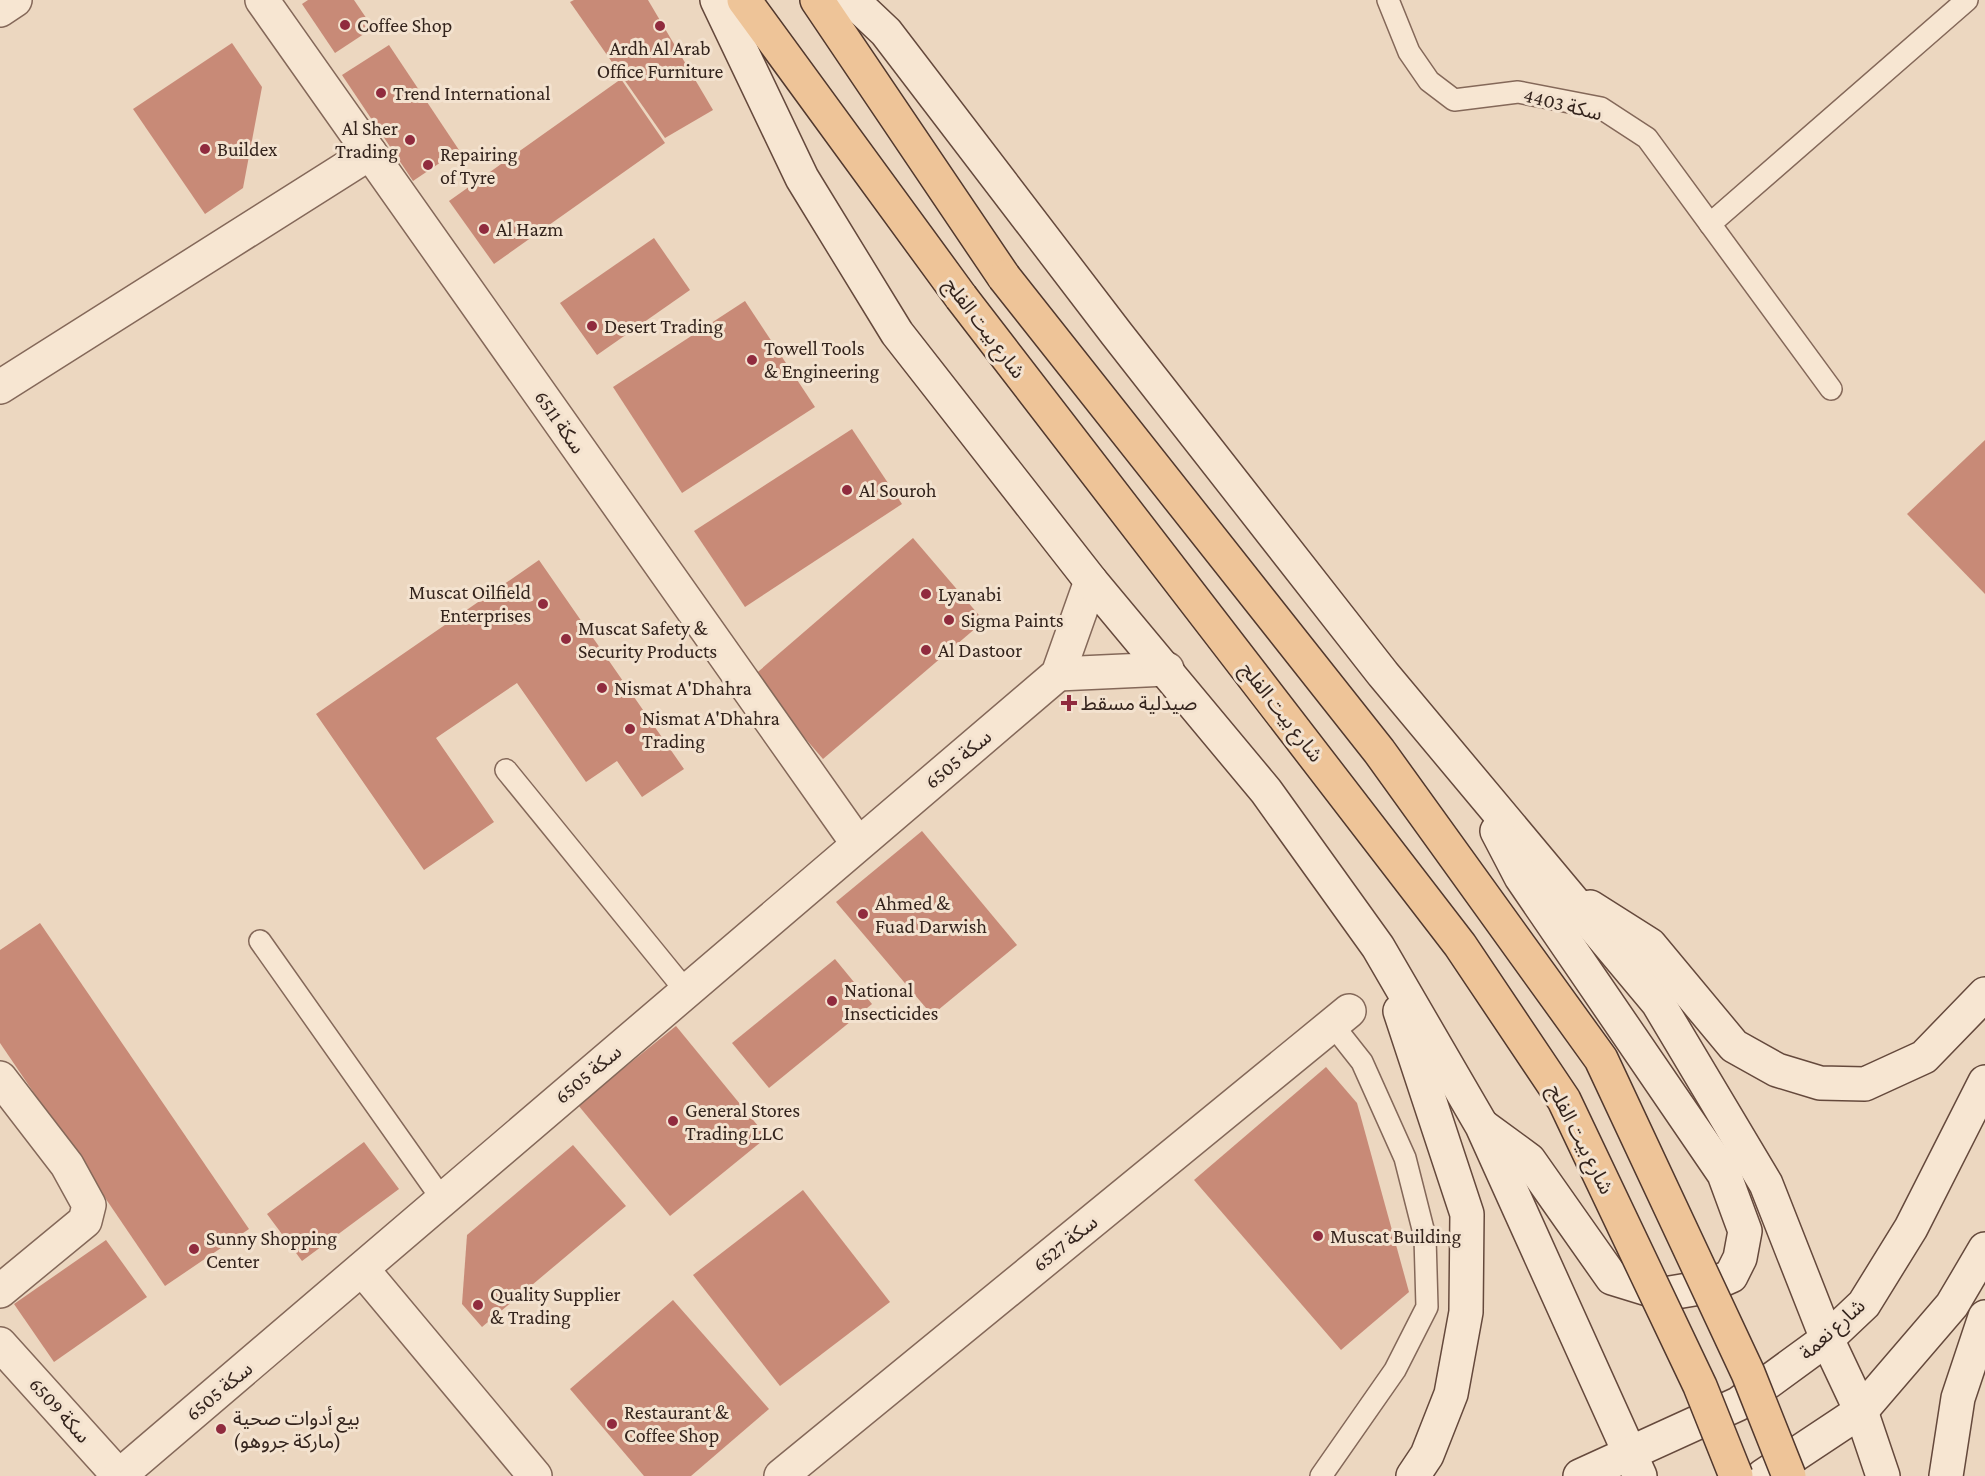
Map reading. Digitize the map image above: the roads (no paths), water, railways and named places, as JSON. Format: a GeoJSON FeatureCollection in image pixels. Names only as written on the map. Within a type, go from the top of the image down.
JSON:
{"type":"FeatureCollection","features":[{"type":"Feature","properties":{"kind":"main road","name":"شارع بيت الفلج"},"geometry":{"type":"LineString","coordinates":[[744,0],[961,297],[1453,936],[1564,1100],[1700,1386],[1736,1476]]}},
{"type":"Feature","properties":{"kind":"main road"},"geometry":{"type":"LineString","coordinates":[[817,0],[1004,277],[1379,751],[1601,1059],[1743,1362],[1789,1476]]}},
{"type":"Feature","properties":{"kind":"street"},"geometry":{"type":"LineString","coordinates":[[0,10],[15,0]]}},
{"type":"Feature","properties":{"kind":"street","name":"سكة 6511"},"geometry":{"type":"LineString","coordinates":[[262,0],[858,844]]}},
{"type":"Feature","properties":{"kind":"street"},"geometry":{"type":"LineString","coordinates":[[717,0],[802,178],[897,333],[1091,581],[1167,669],[1266,791],[1378,946],[1482,1126],[1635,1464]]}},
{"type":"Feature","properties":{"kind":"street"},"geometry":{"type":"LineString","coordinates":[[852,0],[886,32],[1116,333],[1383,674],[1658,1003],[1767,1184],[1827,1339],[1861,1411],[1883,1476]]}},
{"type":"Feature","properties":{"kind":"street"},"geometry":{"type":"LineString","coordinates":[[0,387],[370,153]]}},
{"type":"Feature","properties":{"kind":"street"},"geometry":{"type":"LineString","coordinates":[[1091,581],[1058,674],[1167,669]]}},
{"type":"Feature","properties":{"kind":"street","name":"سكة 6505"},"geometry":{"type":"LineString","coordinates":[[119,1476],[1058,674]]}},
{"type":"Feature","properties":{"kind":"street"},"geometry":{"type":"LineString","coordinates":[[1468,777],[1521,877],[1725,1174],[1746,1231],[1740,1257],[1731,1276],[1706,1287],[1664,1294],[1612,1278],[1529,1160],[1482,1126]]}},
{"type":"Feature","properties":{"kind":"street"},"geometry":{"type":"LineString","coordinates":[[1565,891],[1650,945],[1734,1046],[1777,1070],[1820,1083],[1865,1084],[1924,1057],[1985,994]]}},
{"type":"Feature","properties":{"kind":"street"},"geometry":{"type":"LineString","coordinates":[[1378,946],[1467,1214],[1466,1312],[1451,1394],[1426,1455],[1413,1476]]}},
{"type":"Feature","properties":{"kind":"street","name":"سكة 6527"},"geometry":{"type":"LineString","coordinates":[[781,1476],[1340,1017]]}},
{"type":"Feature","properties":{"kind":"street"},"geometry":{"type":"LineString","coordinates":[[0,1078],[67,1164],[89,1204],[85,1221],[0,1291]]}},
{"type":"Feature","properties":{"kind":"street","name":"شارع نعمة"},"geometry":{"type":"LineString","coordinates":[[1580,1476],[1635,1464],[1738,1404],[1827,1339],[1864,1304],[1911,1228],[1985,1082]]}},
{"type":"Feature","properties":{"kind":"street"},"geometry":{"type":"LineString","coordinates":[[1763,1476],[1861,1411],[1952,1305],[1985,1249]]}},
{"type":"Feature","properties":{"kind":"street"},"geometry":{"type":"LineString","coordinates":[[362,1269],[535,1476]]}},
{"type":"Feature","properties":{"kind":"street"},"geometry":{"type":"LineString","coordinates":[[1946,1476],[1958,1398],[1985,1317]]}},
{"type":"Feature","properties":{"kind":"street","name":"سكة 6509"},"geometry":{"type":"LineString","coordinates":[[0,1344],[119,1476]]}},
{"type":"Feature","properties":{"kind":"lane","name":"سكة 4403"},"geometry":{"type":"LineString","coordinates":[[1388,0],[1409,52],[1429,81],[1454,100],[1518,92],[1601,108],[1647,138],[1831,389]]}},
{"type":"Feature","properties":{"kind":"lane"},"geometry":{"type":"LineString","coordinates":[[1710,224],[1967,0]]}},
{"type":"Feature","properties":{"kind":"lane"},"geometry":{"type":"LineString","coordinates":[[506,770],[686,991]]}},
{"type":"Feature","properties":{"kind":"lane"},"geometry":{"type":"LineString","coordinates":[[260,941],[442,1199]]}},
{"type":"Feature","properties":{"kind":"lane"},"geometry":{"type":"LineString","coordinates":[[1321,1476],[1395,1370],[1427,1307],[1425,1237],[1405,1158],[1340,1017]]}},
{"type":"Feature","properties":{"kind":"place","name":"Coffee Shop"},"geometry":{"type":"Point","coordinates":[345,25]}},
{"type":"Feature","properties":{"kind":"place","name":"Ardh Al Arab Office Furniture"},"geometry":{"type":"Point","coordinates":[660,26]}},
{"type":"Feature","properties":{"kind":"place","name":"Trend International"},"geometry":{"type":"Point","coordinates":[381,93]}},
{"type":"Feature","properties":{"kind":"place","name":"Al Sher Trading"},"geometry":{"type":"Point","coordinates":[410,140]}},
{"type":"Feature","properties":{"kind":"place","name":"Buildex"},"geometry":{"type":"Point","coordinates":[205,149]}},
{"type":"Feature","properties":{"kind":"place","name":"Repairing of Tyre"},"geometry":{"type":"Point","coordinates":[428,165]}},
{"type":"Feature","properties":{"kind":"place","name":"Al Hazm"},"geometry":{"type":"Point","coordinates":[484,229]}},
{"type":"Feature","properties":{"kind":"place","name":"Desert Trading"},"geometry":{"type":"Point","coordinates":[592,326]}},
{"type":"Feature","properties":{"kind":"place","name":"Towell Tools & Engineering"},"geometry":{"type":"Point","coordinates":[752,360]}},
{"type":"Feature","properties":{"kind":"place","name":"Al Souroh"},"geometry":{"type":"Point","coordinates":[847,490]}},
{"type":"Feature","properties":{"kind":"place","name":"Lyanabi"},"geometry":{"type":"Point","coordinates":[926,594]}},
{"type":"Feature","properties":{"kind":"place","name":"Muscat Oilfield Enterprises"},"geometry":{"type":"Point","coordinates":[543,604]}},
{"type":"Feature","properties":{"kind":"place","name":"Sigma Paints"},"geometry":{"type":"Point","coordinates":[949,620]}},
{"type":"Feature","properties":{"kind":"place","name":"Muscat Safety & Security Products"},"geometry":{"type":"Point","coordinates":[566,639]}},
{"type":"Feature","properties":{"kind":"place","name":"Al Dastoor"},"geometry":{"type":"Point","coordinates":[926,650]}},
{"type":"Feature","properties":{"kind":"place","name":"Nismat A'Dhahra"},"geometry":{"type":"Point","coordinates":[602,688]}},
{"type":"Feature","properties":{"kind":"place","name":"صيدلية مسقط"},"geometry":{"type":"Point","coordinates":[1069,703]}},
{"type":"Feature","properties":{"kind":"place","name":"Nismat A'Dhahra Trading"},"geometry":{"type":"Point","coordinates":[630,729]}},
{"type":"Feature","properties":{"kind":"place","name":"Ahmed & Fuad Darwish"},"geometry":{"type":"Point","coordinates":[863,914]}},
{"type":"Feature","properties":{"kind":"place","name":"National Insecticides"},"geometry":{"type":"Point","coordinates":[832,1001]}},
{"type":"Feature","properties":{"kind":"place","name":"General Stores Trading LLC"},"geometry":{"type":"Point","coordinates":[673,1121]}},
{"type":"Feature","properties":{"kind":"place","name":"Muscat Building"},"geometry":{"type":"Point","coordinates":[1318,1236]}},
{"type":"Feature","properties":{"kind":"place","name":"Sunny Shopping Center"},"geometry":{"type":"Point","coordinates":[194,1249]}},
{"type":"Feature","properties":{"kind":"place","name":"Quality Supplier & Trading"},"geometry":{"type":"Point","coordinates":[478,1305]}},
{"type":"Feature","properties":{"kind":"place","name":"Restaurant & Coffee Shop"},"geometry":{"type":"Point","coordinates":[612,1424]}},
{"type":"Feature","properties":{"kind":"place","name":"بيع أدوات صحية (ماركة جروهو)"},"geometry":{"type":"Point","coordinates":[221,1429]}}]}
